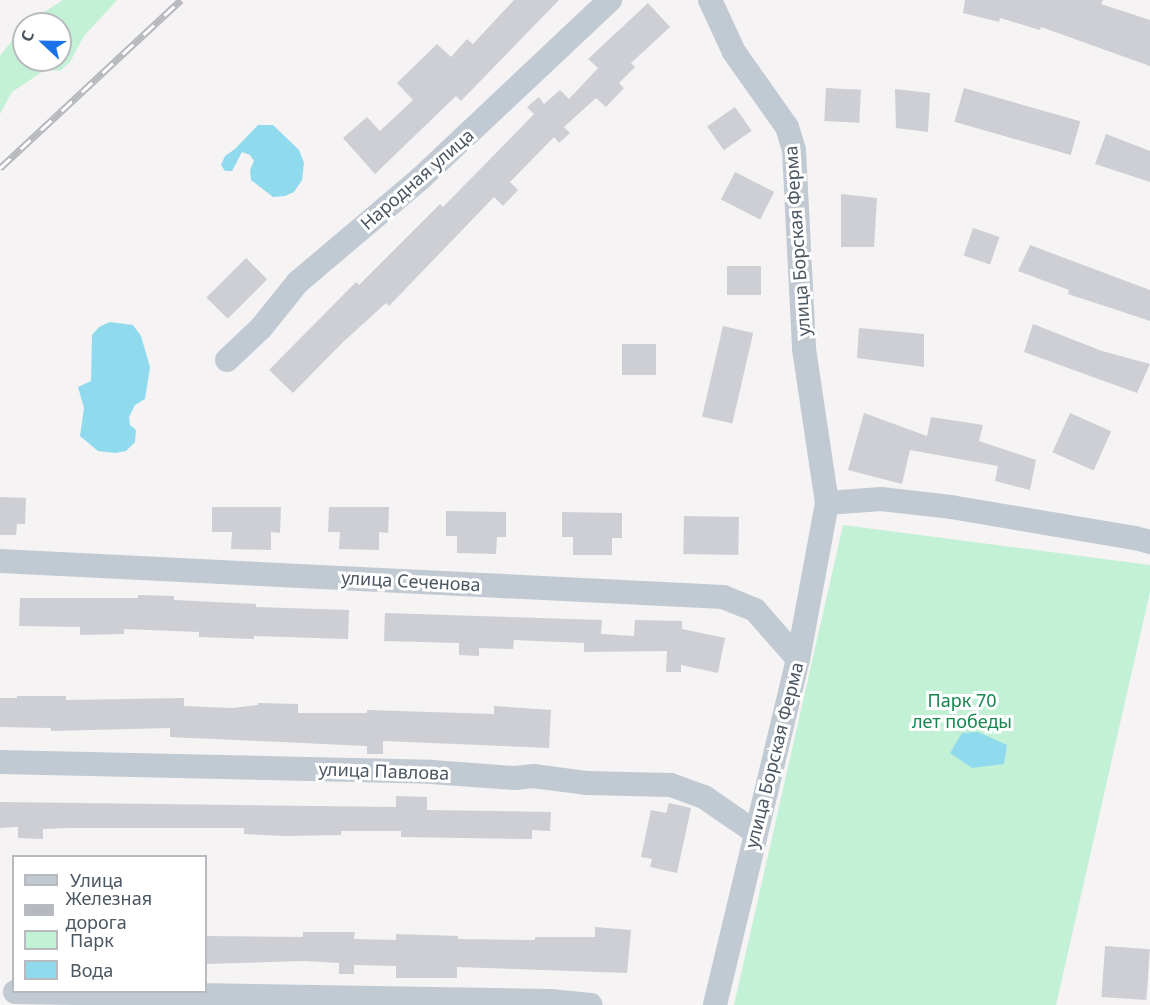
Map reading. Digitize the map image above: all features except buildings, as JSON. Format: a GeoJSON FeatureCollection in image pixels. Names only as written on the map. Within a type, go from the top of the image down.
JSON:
{"type":"FeatureCollection","features":[{"type":"Feature","properties":{"kind":"street","name":"Народная улица"},"geometry":{"type":"LineString","coordinates":[[227,360],[261,328],[298,282],[421,178],[610,0]]}},
{"type":"Feature","properties":{"kind":"street","name":"улица Борская Ферма"},"geometry":{"type":"LineString","coordinates":[[710,0],[734,52],[787,127],[794,150],[804,350],[827,503],[798,659],[715,1005]]}},
{"type":"Feature","properties":{"kind":"street"},"geometry":{"type":"LineString","coordinates":[[827,503],[881,499],[951,507],[1150,542]]}},
{"type":"Feature","properties":{"kind":"street","name":"улица Сеченова"},"geometry":{"type":"LineString","coordinates":[[0,561],[723,597],[755,610],[798,659]]}},
{"type":"Feature","properties":{"kind":"street","name":"улица Павлова"},"geometry":{"type":"LineString","coordinates":[[0,762],[431,772],[514,778],[534,776],[586,783],[671,785],[704,798],[755,832]]}},
{"type":"Feature","properties":{"kind":"street"},"geometry":{"type":"LineString","coordinates":[[121,993],[550,1001],[591,1005]]}},
{"type":"Feature","properties":{"kind":"green space"},"geometry":{"type":"Polygon","coordinates":[[[63,0],[117,0],[84,36],[72,58],[72,12],[44,12],[63,0]]]}},
{"type":"Feature","properties":{"kind":"green space"},"geometry":{"type":"Polygon","coordinates":[[[12,40],[12,72],[42,72],[12,92],[0,114],[0,56],[12,40]]]}},
{"type":"Feature","properties":{"kind":"green space","name":"Парк 70 лет победы"},"geometry":{"type":"Polygon","coordinates":[[[843,525],[1150,565],[1150,592],[1056,1005],[734,1005],[843,525]]]}},
{"type":"Feature","properties":{"kind":"water"},"geometry":{"type":"Polygon","coordinates":[[[258,125],[273,125],[299,150],[304,163],[302,180],[294,192],[285,196],[273,197],[251,180],[250,170],[254,161],[250,155],[242,152],[232,171],[225,171],[221,165],[225,156],[258,125]]]}},
{"type":"Feature","properties":{"kind":"water"},"geometry":{"type":"Polygon","coordinates":[[[110,322],[133,325],[141,336],[150,367],[145,399],[135,405],[129,417],[130,425],[136,430],[135,442],[126,451],[115,453],[98,451],[80,436],[84,408],[78,387],[91,381],[92,335],[99,327],[110,322]]]}},
{"type":"Feature","properties":{"kind":"water"},"geometry":{"type":"Polygon","coordinates":[[[978,732],[1007,745],[1004,764],[972,768],[950,753],[962,733],[978,732]]]}},
{"type":"Feature","properties":{"kind":"railway"},"geometry":{"type":"LineString","coordinates":[[0,168],[181,0]]}}]}
